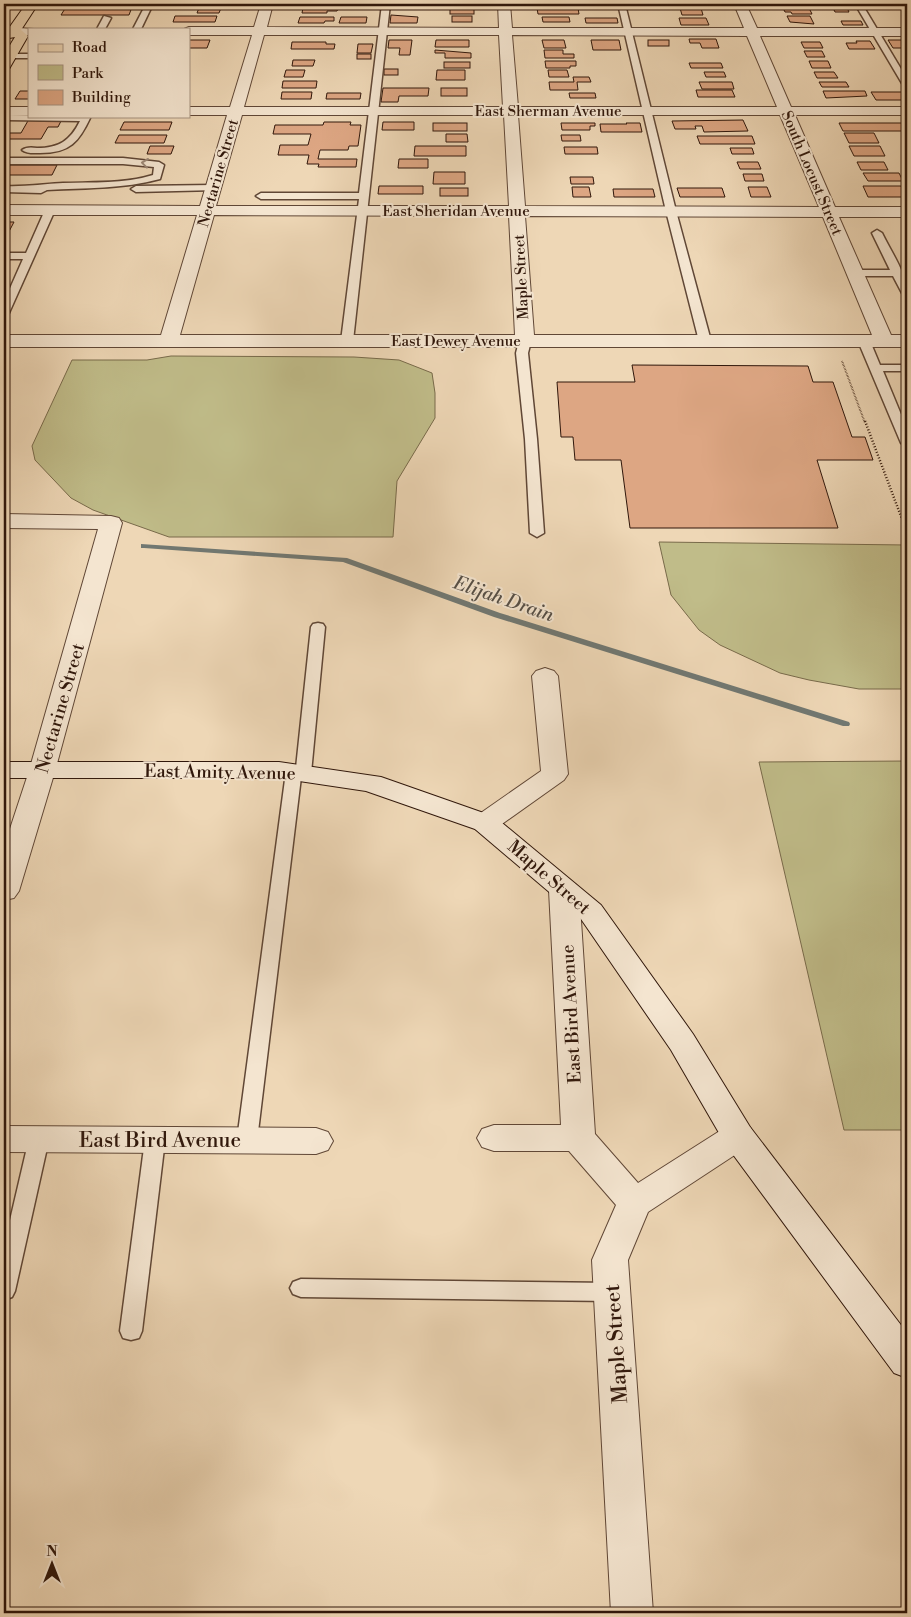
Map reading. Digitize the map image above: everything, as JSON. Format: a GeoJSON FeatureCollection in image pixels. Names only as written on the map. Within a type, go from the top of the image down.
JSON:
{"type":"FeatureCollection","features":[{"type":"Feature","properties":{"kind":"main road"},"geometry":{"type":"LineString","coordinates":[[7,61],[22,36],[7,32],[32,4]]}},
{"type":"Feature","properties":{"kind":"street","name":"Nectarine Street"},"geometry":{"type":"LineString","coordinates":[[169,341],[267,4]]}},
{"type":"Feature","properties":{"kind":"street","name":"Maple Street"},"geometry":{"type":"LineString","coordinates":[[504,4],[525,341]]}},
{"type":"Feature","properties":{"kind":"street","name":"South Locust Street"},"geometry":{"type":"LineString","coordinates":[[740,4],[884,341]]}},
{"type":"Feature","properties":{"kind":"street"},"geometry":{"type":"LineString","coordinates":[[7,32],[28,31]]}},
{"type":"Feature","properties":{"kind":"street"},"geometry":{"type":"LineString","coordinates":[[190,31],[907,32]]}},
{"type":"Feature","properties":{"kind":"street"},"geometry":{"type":"LineString","coordinates":[[7,115],[28,111]]}},
{"type":"Feature","properties":{"kind":"street","name":"East Sherman Avenue"},"geometry":{"type":"LineString","coordinates":[[190,111],[907,112]]}},
{"type":"Feature","properties":{"kind":"street","name":"East Sheridan Avenue"},"geometry":{"type":"LineString","coordinates":[[4,210],[207,210],[363,203],[517,211],[907,212]]}},
{"type":"Feature","properties":{"kind":"street","name":"East Dewey Avenue"},"geometry":{"type":"LineString","coordinates":[[4,341],[907,341]]}},
{"type":"Feature","properties":{"kind":"street","name":"Nectarine Street"},"geometry":{"type":"LineString","coordinates":[[4,521],[111,523],[42,771],[4,891]]}},
{"type":"Feature","properties":{"kind":"street"},"geometry":{"type":"LineString","coordinates":[[485,823],[555,774],[545,676]]}},
{"type":"Feature","properties":{"kind":"street","name":"East Amity Avenue"},"geometry":{"type":"LineString","coordinates":[[4,770],[279,770],[299,772],[370,783],[485,823]]}},
{"type":"Feature","properties":{"kind":"street","name":"Maple Street"},"geometry":{"type":"LineString","coordinates":[[485,823],[591,912],[682,1042],[738,1136],[907,1362]]}},
{"type":"Feature","properties":{"kind":"street","name":"East Bird Avenue"},"geometry":{"type":"LineString","coordinates":[[564,890],[578,1138]]}},
{"type":"Feature","properties":{"kind":"street"},"geometry":{"type":"LineString","coordinates":[[494,1138],[578,1138],[634,1203],[738,1136]]}},
{"type":"Feature","properties":{"kind":"street","name":"East Bird Avenue"},"geometry":{"type":"LineString","coordinates":[[4,1139],[316,1141]]}},
{"type":"Feature","properties":{"kind":"street","name":"Maple Street"},"geometry":{"type":"LineString","coordinates":[[632,1613],[610,1260],[634,1203]]}},
{"type":"Feature","properties":{"kind":"lane"},"geometry":{"type":"LineString","coordinates":[[138,28],[149,4]]}},
{"type":"Feature","properties":{"kind":"lane"},"geometry":{"type":"LineString","coordinates":[[347,341],[386,4]]}},
{"type":"Feature","properties":{"kind":"lane"},"geometry":{"type":"LineString","coordinates":[[621,4],[671,211],[705,341]]}},
{"type":"Feature","properties":{"kind":"lane"},"geometry":{"type":"LineString","coordinates":[[858,4],[907,85]]}},
{"type":"Feature","properties":{"kind":"lane"},"geometry":{"type":"LineString","coordinates":[[102,28],[108,18]]}},
{"type":"Feature","properties":{"kind":"lane"},"geometry":{"type":"LineString","coordinates":[[7,61],[28,56]]}},
{"type":"Feature","properties":{"kind":"lane"},"geometry":{"type":"LineString","coordinates":[[7,115],[28,116]]}},
{"type":"Feature","properties":{"kind":"lane"},"geometry":{"type":"LineString","coordinates":[[15,150],[40,150],[64,147],[73,142],[85,118]]}},
{"type":"Feature","properties":{"kind":"lane"},"geometry":{"type":"LineString","coordinates":[[4,161],[123,161],[159,165],[157,177],[145,181],[94,185],[53,185],[31,189]]}},
{"type":"Feature","properties":{"kind":"lane"},"geometry":{"type":"LineString","coordinates":[[4,189],[62,191],[214,188]]}},
{"type":"Feature","properties":{"kind":"lane"},"geometry":{"type":"LineString","coordinates":[[261,196],[363,203]]}},
{"type":"Feature","properties":{"kind":"lane"},"geometry":{"type":"LineString","coordinates":[[4,313],[50,210]]}},
{"type":"Feature","properties":{"kind":"lane"},"geometry":{"type":"LineString","coordinates":[[878,233],[907,292]]}},
{"type":"Feature","properties":{"kind":"lane"},"geometry":{"type":"LineString","coordinates":[[4,256],[30,256]]}},
{"type":"Feature","properties":{"kind":"lane"},"geometry":{"type":"LineString","coordinates":[[855,273],[898,273]]}},
{"type":"Feature","properties":{"kind":"lane"},"geometry":{"type":"LineString","coordinates":[[525,341],[522,353],[531,439],[537,533]]}},
{"type":"Feature","properties":{"kind":"lane"},"geometry":{"type":"LineString","coordinates":[[864,341],[907,443]]}},
{"type":"Feature","properties":{"kind":"lane"},"geometry":{"type":"LineString","coordinates":[[876,368],[907,368]]}},
{"type":"Feature","properties":{"kind":"lane"},"geometry":{"type":"LineString","coordinates":[[247,1140],[318,627]]}},
{"type":"Feature","properties":{"kind":"lane"},"geometry":{"type":"LineString","coordinates":[[4,1291],[39,1139]]}},
{"type":"Feature","properties":{"kind":"lane"},"geometry":{"type":"LineString","coordinates":[[131,1331],[155,1140]]}},
{"type":"Feature","properties":{"kind":"lane"},"geometry":{"type":"LineString","coordinates":[[301,1288],[612,1292]]}},
{"type":"Feature","properties":{"kind":"path"},"geometry":{"type":"LineString","coordinates":[[834,341],[902,519],[907,519]]}},
{"type":"Feature","properties":{"kind":"green space"},"geometry":{"type":"Polygon","coordinates":[[[171,356],[354,357],[399,360],[432,373],[435,393],[435,418],[397,481],[393,537],[169,537],[93,510],[71,498],[35,460],[32,446],[72,360],[147,360],[171,356]]]}},
{"type":"Feature","properties":{"kind":"green space"},"geometry":{"type":"Polygon","coordinates":[[[659,542],[907,545],[907,689],[859,689],[809,680],[780,673],[720,645],[699,630],[671,595],[659,542]]]}},
{"type":"Feature","properties":{"kind":"green space"},"geometry":{"type":"Polygon","coordinates":[[[907,761],[907,1130],[844,1130],[759,762],[907,761]]]}},
{"type":"Feature","properties":{"kind":"building"},"geometry":{"type":"Polygon","coordinates":[[[69,4],[132,4],[68,5],[69,4]]]}},
{"type":"Feature","properties":{"kind":"building"},"geometry":{"type":"Polygon","coordinates":[[[429,4],[465,4],[465,6],[429,6],[429,4]]]}},
{"type":"Feature","properties":{"kind":"building"},"geometry":{"type":"Polygon","coordinates":[[[782,4],[805,4],[806,6],[783,6],[782,4]]]}},
{"type":"Feature","properties":{"kind":"building"},"geometry":{"type":"Polygon","coordinates":[[[66,7],[132,7],[129,15],[61,15],[66,7]]]}},
{"type":"Feature","properties":{"kind":"building"},"geometry":{"type":"Polygon","coordinates":[[[330,7],[346,7],[337,11],[327,11],[327,13],[302,13],[303,8],[329,9],[330,7]]]}},
{"type":"Feature","properties":{"kind":"building"},"geometry":{"type":"Polygon","coordinates":[[[450,7],[474,7],[474,14],[450,14],[450,7]]]}},
{"type":"Feature","properties":{"kind":"building"},"geometry":{"type":"Polygon","coordinates":[[[199,8],[221,8],[219,13],[197,13],[199,8]]]}},
{"type":"Feature","properties":{"kind":"building"},"geometry":{"type":"Polygon","coordinates":[[[537,8],[578,8],[579,14],[538,14],[537,8]]]}},
{"type":"Feature","properties":{"kind":"building"},"geometry":{"type":"Polygon","coordinates":[[[680,8],[701,8],[703,15],[682,15],[680,8]]]}},
{"type":"Feature","properties":{"kind":"building"},"geometry":{"type":"Polygon","coordinates":[[[783,8],[809,8],[812,14],[792,14],[791,12],[785,12],[783,8]]]}},
{"type":"Feature","properties":{"kind":"building"},"geometry":{"type":"Polygon","coordinates":[[[833,8],[847,8],[849,12],[835,12],[833,8]]]}},
{"type":"Feature","properties":{"kind":"building"},"geometry":{"type":"Polygon","coordinates":[[[391,15],[418,17],[417,23],[390,23],[391,15]]]}},
{"type":"Feature","properties":{"kind":"building"},"geometry":{"type":"Polygon","coordinates":[[[175,16],[217,16],[215,22],[173,22],[175,16]]]}},
{"type":"Feature","properties":{"kind":"building"},"geometry":{"type":"Polygon","coordinates":[[[452,16],[472,16],[472,22],[452,22],[452,16]]]}},
{"type":"Feature","properties":{"kind":"building"},"geometry":{"type":"Polygon","coordinates":[[[787,16],[810,16],[814,24],[790,22],[787,16]]]}},
{"type":"Feature","properties":{"kind":"building"},"geometry":{"type":"Polygon","coordinates":[[[300,17],[334,17],[334,21],[298,23],[300,17]]]}},
{"type":"Feature","properties":{"kind":"building"},"geometry":{"type":"Polygon","coordinates":[[[341,17],[367,17],[366,23],[339,23],[341,17]]]}},
{"type":"Feature","properties":{"kind":"building"},"geometry":{"type":"Polygon","coordinates":[[[542,17],[569,17],[570,22],[543,22],[542,17]]]}},
{"type":"Feature","properties":{"kind":"building"},"geometry":{"type":"Polygon","coordinates":[[[585,18],[617,18],[618,23],[586,23],[585,18]]]}},
{"type":"Feature","properties":{"kind":"building"},"geometry":{"type":"Polygon","coordinates":[[[679,18],[706,18],[709,25],[681,25],[679,18]]]}},
{"type":"Feature","properties":{"kind":"building"},"geometry":{"type":"Polygon","coordinates":[[[841,21],[861,21],[863,25],[843,25],[841,21]]]}},
{"type":"Feature","properties":{"kind":"building"},"geometry":{"type":"Polygon","coordinates":[[[689,39],[716,39],[719,48],[702,48],[700,43],[690,43],[689,39]]]}},
{"type":"Feature","properties":{"kind":"building"},"geometry":{"type":"Polygon","coordinates":[[[190,40],[210,40],[207,48],[190,48],[190,40]]]}},
{"type":"Feature","properties":{"kind":"building"},"geometry":{"type":"Polygon","coordinates":[[[389,40],[412,40],[410,55],[399,55],[400,48],[388,48],[389,40]]]}},
{"type":"Feature","properties":{"kind":"building"},"geometry":{"type":"Polygon","coordinates":[[[436,40],[469,40],[469,47],[435,47],[436,40]]]}},
{"type":"Feature","properties":{"kind":"building"},"geometry":{"type":"Polygon","coordinates":[[[542,40],[564,40],[566,48],[544,48],[542,40]]]}},
{"type":"Feature","properties":{"kind":"building"},"geometry":{"type":"Polygon","coordinates":[[[591,40],[619,40],[621,50],[593,50],[591,40]]]}},
{"type":"Feature","properties":{"kind":"building"},"geometry":{"type":"Polygon","coordinates":[[[648,40],[669,40],[669,46],[648,46],[648,40]]]}},
{"type":"Feature","properties":{"kind":"building"},"geometry":{"type":"Polygon","coordinates":[[[888,40],[907,40],[907,48],[893,48],[888,40]]]}},
{"type":"Feature","properties":{"kind":"building"},"geometry":{"type":"Polygon","coordinates":[[[856,41],[870,41],[875,49],[849,49],[846,43],[857,43],[856,41]]]}},
{"type":"Feature","properties":{"kind":"building"},"geometry":{"type":"Polygon","coordinates":[[[292,42],[326,42],[326,44],[335,44],[334,49],[291,49],[292,42]]]}},
{"type":"Feature","properties":{"kind":"building"},"geometry":{"type":"Polygon","coordinates":[[[801,42],[820,42],[823,48],[804,48],[801,42]]]}},
{"type":"Feature","properties":{"kind":"building"},"geometry":{"type":"Polygon","coordinates":[[[358,44],[373,44],[371,53],[357,53],[358,44]]]}},
{"type":"Feature","properties":{"kind":"building"},"geometry":{"type":"Polygon","coordinates":[[[435,50],[471,53],[471,58],[445,58],[445,53],[435,53],[435,50]]]}},
{"type":"Feature","properties":{"kind":"building"},"geometry":{"type":"Polygon","coordinates":[[[544,50],[563,50],[563,54],[574,54],[574,58],[545,58],[544,50]]]}},
{"type":"Feature","properties":{"kind":"building"},"geometry":{"type":"Polygon","coordinates":[[[804,51],[822,51],[825,57],[807,57],[804,51]]]}},
{"type":"Feature","properties":{"kind":"building"},"geometry":{"type":"Polygon","coordinates":[[[357,54],[371,54],[371,59],[357,59],[357,54]]]}},
{"type":"Feature","properties":{"kind":"building"},"geometry":{"type":"Polygon","coordinates":[[[293,60],[315,60],[313,66],[292,66],[293,60]]]}},
{"type":"Feature","properties":{"kind":"building"},"geometry":{"type":"Polygon","coordinates":[[[545,61],[576,61],[576,66],[570,66],[570,68],[546,68],[545,61]]]}},
{"type":"Feature","properties":{"kind":"building"},"geometry":{"type":"Polygon","coordinates":[[[809,61],[828,61],[831,68],[812,68],[809,61]]]}},
{"type":"Feature","properties":{"kind":"building"},"geometry":{"type":"Polygon","coordinates":[[[444,62],[470,62],[470,68],[444,68],[444,62]]]}},
{"type":"Feature","properties":{"kind":"building"},"geometry":{"type":"Polygon","coordinates":[[[689,63],[721,63],[723,68],[691,68],[689,63]]]}},
{"type":"Feature","properties":{"kind":"building"},"geometry":{"type":"Polygon","coordinates":[[[384,69],[398,69],[398,75],[384,75],[384,69]]]}},
{"type":"Feature","properties":{"kind":"building"},"geometry":{"type":"Polygon","coordinates":[[[286,70],[305,70],[303,77],[284,77],[286,70]]]}},
{"type":"Feature","properties":{"kind":"building"},"geometry":{"type":"Polygon","coordinates":[[[437,70],[465,70],[465,80],[436,80],[437,70]]]}},
{"type":"Feature","properties":{"kind":"building"},"geometry":{"type":"Polygon","coordinates":[[[548,70],[567,70],[569,77],[549,77],[548,70]]]}},
{"type":"Feature","properties":{"kind":"building"},"geometry":{"type":"Polygon","coordinates":[[[704,72],[724,72],[726,77],[706,77],[704,72]]]}},
{"type":"Feature","properties":{"kind":"building"},"geometry":{"type":"Polygon","coordinates":[[[814,72],[834,72],[838,78],[817,78],[814,72]]]}},
{"type":"Feature","properties":{"kind":"building"},"geometry":{"type":"Polygon","coordinates":[[[573,77],[589,77],[591,82],[577,82],[578,90],[550,90],[549,82],[574,82],[573,77]]]}},
{"type":"Feature","properties":{"kind":"building"},"geometry":{"type":"Polygon","coordinates":[[[283,81],[317,81],[316,88],[282,88],[283,81]]]}},
{"type":"Feature","properties":{"kind":"building"},"geometry":{"type":"Polygon","coordinates":[[[699,82],[732,82],[734,89],[702,89],[699,82]]]}},
{"type":"Feature","properties":{"kind":"building"},"geometry":{"type":"Polygon","coordinates":[[[819,82],[846,82],[849,87],[822,87],[819,82]]]}},
{"type":"Feature","properties":{"kind":"building"},"geometry":{"type":"Polygon","coordinates":[[[383,88],[429,88],[428,96],[399,96],[398,102],[381,102],[383,88]]]}},
{"type":"Feature","properties":{"kind":"building"},"geometry":{"type":"Polygon","coordinates":[[[441,88],[467,88],[467,96],[441,96],[441,88]]]}},
{"type":"Feature","properties":{"kind":"building"},"geometry":{"type":"Polygon","coordinates":[[[696,90],[732,90],[735,97],[698,97],[696,90]]]}},
{"type":"Feature","properties":{"kind":"building"},"geometry":{"type":"Polygon","coordinates":[[[20,91],[28,91],[28,99],[15,99],[20,91]]]}},
{"type":"Feature","properties":{"kind":"building"},"geometry":{"type":"Polygon","coordinates":[[[823,91],[865,91],[867,96],[826,98],[823,91]]]}},
{"type":"Feature","properties":{"kind":"building"},"geometry":{"type":"Polygon","coordinates":[[[282,92],[312,92],[311,99],[281,99],[282,92]]]}},
{"type":"Feature","properties":{"kind":"building"},"geometry":{"type":"Polygon","coordinates":[[[871,92],[905,92],[907,100],[876,100],[871,92]]]}},
{"type":"Feature","properties":{"kind":"building"},"geometry":{"type":"Polygon","coordinates":[[[327,93],[361,93],[360,99],[326,99],[327,93]]]}},
{"type":"Feature","properties":{"kind":"building"},"geometry":{"type":"Polygon","coordinates":[[[569,93],[595,93],[596,98],[570,98],[569,93]]]}},
{"type":"Feature","properties":{"kind":"building"},"geometry":{"type":"Polygon","coordinates":[[[29,119],[62,119],[58,127],[48,127],[41,139],[4,139],[4,133],[21,133],[29,119]]]}},
{"type":"Feature","properties":{"kind":"building"},"geometry":{"type":"Polygon","coordinates":[[[743,120],[748,131],[704,132],[702,126],[695,126],[696,129],[675,129],[672,121],[743,120]]]}},
{"type":"Feature","properties":{"kind":"building"},"geometry":{"type":"Polygon","coordinates":[[[124,122],[172,122],[169,130],[120,130],[124,122]]]}},
{"type":"Feature","properties":{"kind":"building"},"geometry":{"type":"Polygon","coordinates":[[[324,122],[351,122],[350,125],[361,125],[358,146],[349,146],[348,150],[320,150],[318,159],[357,159],[356,167],[318,167],[319,164],[307,164],[309,155],[278,155],[280,145],[308,145],[311,134],[273,134],[275,125],[323,125],[324,122]]]}},
{"type":"Feature","properties":{"kind":"building"},"geometry":{"type":"Polygon","coordinates":[[[383,122],[414,122],[414,130],[382,130],[383,122]]]}},
{"type":"Feature","properties":{"kind":"building"},"geometry":{"type":"Polygon","coordinates":[[[433,123],[467,123],[467,131],[433,131],[433,123]]]}},
{"type":"Feature","properties":{"kind":"building"},"geometry":{"type":"Polygon","coordinates":[[[561,123],[595,123],[595,126],[590,126],[590,130],[562,130],[561,123]]]}},
{"type":"Feature","properties":{"kind":"building"},"geometry":{"type":"Polygon","coordinates":[[[640,123],[642,132],[601,132],[600,124],[640,123]]]}},
{"type":"Feature","properties":{"kind":"building"},"geometry":{"type":"Polygon","coordinates":[[[839,123],[907,123],[907,131],[843,131],[839,123]]]}},
{"type":"Feature","properties":{"kind":"building"},"geometry":{"type":"Polygon","coordinates":[[[844,133],[874,133],[879,143],[849,143],[844,133]]]}},
{"type":"Feature","properties":{"kind":"building"},"geometry":{"type":"Polygon","coordinates":[[[446,134],[467,134],[468,142],[446,142],[446,134]]]}},
{"type":"Feature","properties":{"kind":"building"},"geometry":{"type":"Polygon","coordinates":[[[119,135],[167,135],[164,143],[115,143],[119,135]]]}},
{"type":"Feature","properties":{"kind":"building"},"geometry":{"type":"Polygon","coordinates":[[[561,135],[580,135],[581,141],[562,141],[561,135]]]}},
{"type":"Feature","properties":{"kind":"building"},"geometry":{"type":"Polygon","coordinates":[[[697,136],[752,136],[755,144],[700,144],[697,136]]]}},
{"type":"Feature","properties":{"kind":"building"},"geometry":{"type":"Polygon","coordinates":[[[150,146],[174,146],[171,154],[147,154],[150,146]]]}},
{"type":"Feature","properties":{"kind":"building"},"geometry":{"type":"Polygon","coordinates":[[[415,146],[466,146],[466,156],[414,156],[415,146]]]}},
{"type":"Feature","properties":{"kind":"building"},"geometry":{"type":"Polygon","coordinates":[[[849,146],[880,146],[885,156],[854,156],[849,146]]]}},
{"type":"Feature","properties":{"kind":"building"},"geometry":{"type":"Polygon","coordinates":[[[564,147],[597,147],[598,154],[565,154],[564,147]]]}},
{"type":"Feature","properties":{"kind":"building"},"geometry":{"type":"Polygon","coordinates":[[[730,148],[752,148],[754,154],[732,154],[730,148]]]}},
{"type":"Feature","properties":{"kind":"building"},"geometry":{"type":"Polygon","coordinates":[[[399,159],[428,159],[428,168],[398,168],[399,159]]]}},
{"type":"Feature","properties":{"kind":"building"},"geometry":{"type":"Polygon","coordinates":[[[737,162],[758,162],[761,169],[740,169],[737,162]]]}},
{"type":"Feature","properties":{"kind":"building"},"geometry":{"type":"Polygon","coordinates":[[[857,162],[884,162],[888,170],[861,170],[857,162]]]}},
{"type":"Feature","properties":{"kind":"building"},"geometry":{"type":"Polygon","coordinates":[[[4,165],[57,165],[52,175],[4,175],[4,165]]]}},
{"type":"Feature","properties":{"kind":"building"},"geometry":{"type":"Polygon","coordinates":[[[434,172],[465,172],[465,184],[433,184],[434,172]]]}},
{"type":"Feature","properties":{"kind":"building"},"geometry":{"type":"Polygon","coordinates":[[[863,173],[899,173],[903,181],[868,181],[863,173]]]}},
{"type":"Feature","properties":{"kind":"building"},"geometry":{"type":"Polygon","coordinates":[[[743,174],[762,174],[764,181],[745,181],[743,174]]]}},
{"type":"Feature","properties":{"kind":"building"},"geometry":{"type":"Polygon","coordinates":[[[570,177],[593,177],[594,184],[571,184],[570,177]]]}},
{"type":"Feature","properties":{"kind":"building"},"geometry":{"type":"Polygon","coordinates":[[[379,186],[423,186],[423,194],[378,194],[379,186]]]}},
{"type":"Feature","properties":{"kind":"building"},"geometry":{"type":"Polygon","coordinates":[[[863,186],[901,186],[906,197],[868,197],[863,186]]]}},
{"type":"Feature","properties":{"kind":"building"},"geometry":{"type":"Polygon","coordinates":[[[572,187],[589,187],[591,197],[573,197],[572,187]]]}},
{"type":"Feature","properties":{"kind":"building"},"geometry":{"type":"Polygon","coordinates":[[[748,187],[767,187],[771,197],[751,197],[748,187]]]}},
{"type":"Feature","properties":{"kind":"building"},"geometry":{"type":"Polygon","coordinates":[[[440,188],[468,188],[468,196],[440,196],[440,188]]]}},
{"type":"Feature","properties":{"kind":"building"},"geometry":{"type":"Polygon","coordinates":[[[677,188],[722,188],[725,197],[680,197],[677,188]]]}},
{"type":"Feature","properties":{"kind":"building"},"geometry":{"type":"Polygon","coordinates":[[[613,189],[653,189],[655,197],[614,197],[613,189]]]}},
{"type":"Feature","properties":{"kind":"building"},"geometry":{"type":"Polygon","coordinates":[[[4,222],[14,222],[4,241],[4,222]]]}},
{"type":"Feature","properties":{"kind":"building"},"geometry":{"type":"Polygon","coordinates":[[[632,365],[808,366],[813,382],[833,382],[852,437],[865,437],[873,460],[817,460],[838,528],[630,528],[621,460],[575,460],[573,437],[561,437],[557,382],[635,382],[632,365]]]}},
{"type":"Feature","properties":{"kind":"waterway","name":"Elijah Drain"},"geometry":{"type":"LineString","coordinates":[[144,546],[344,560],[497,615],[846,724]]}}]}
